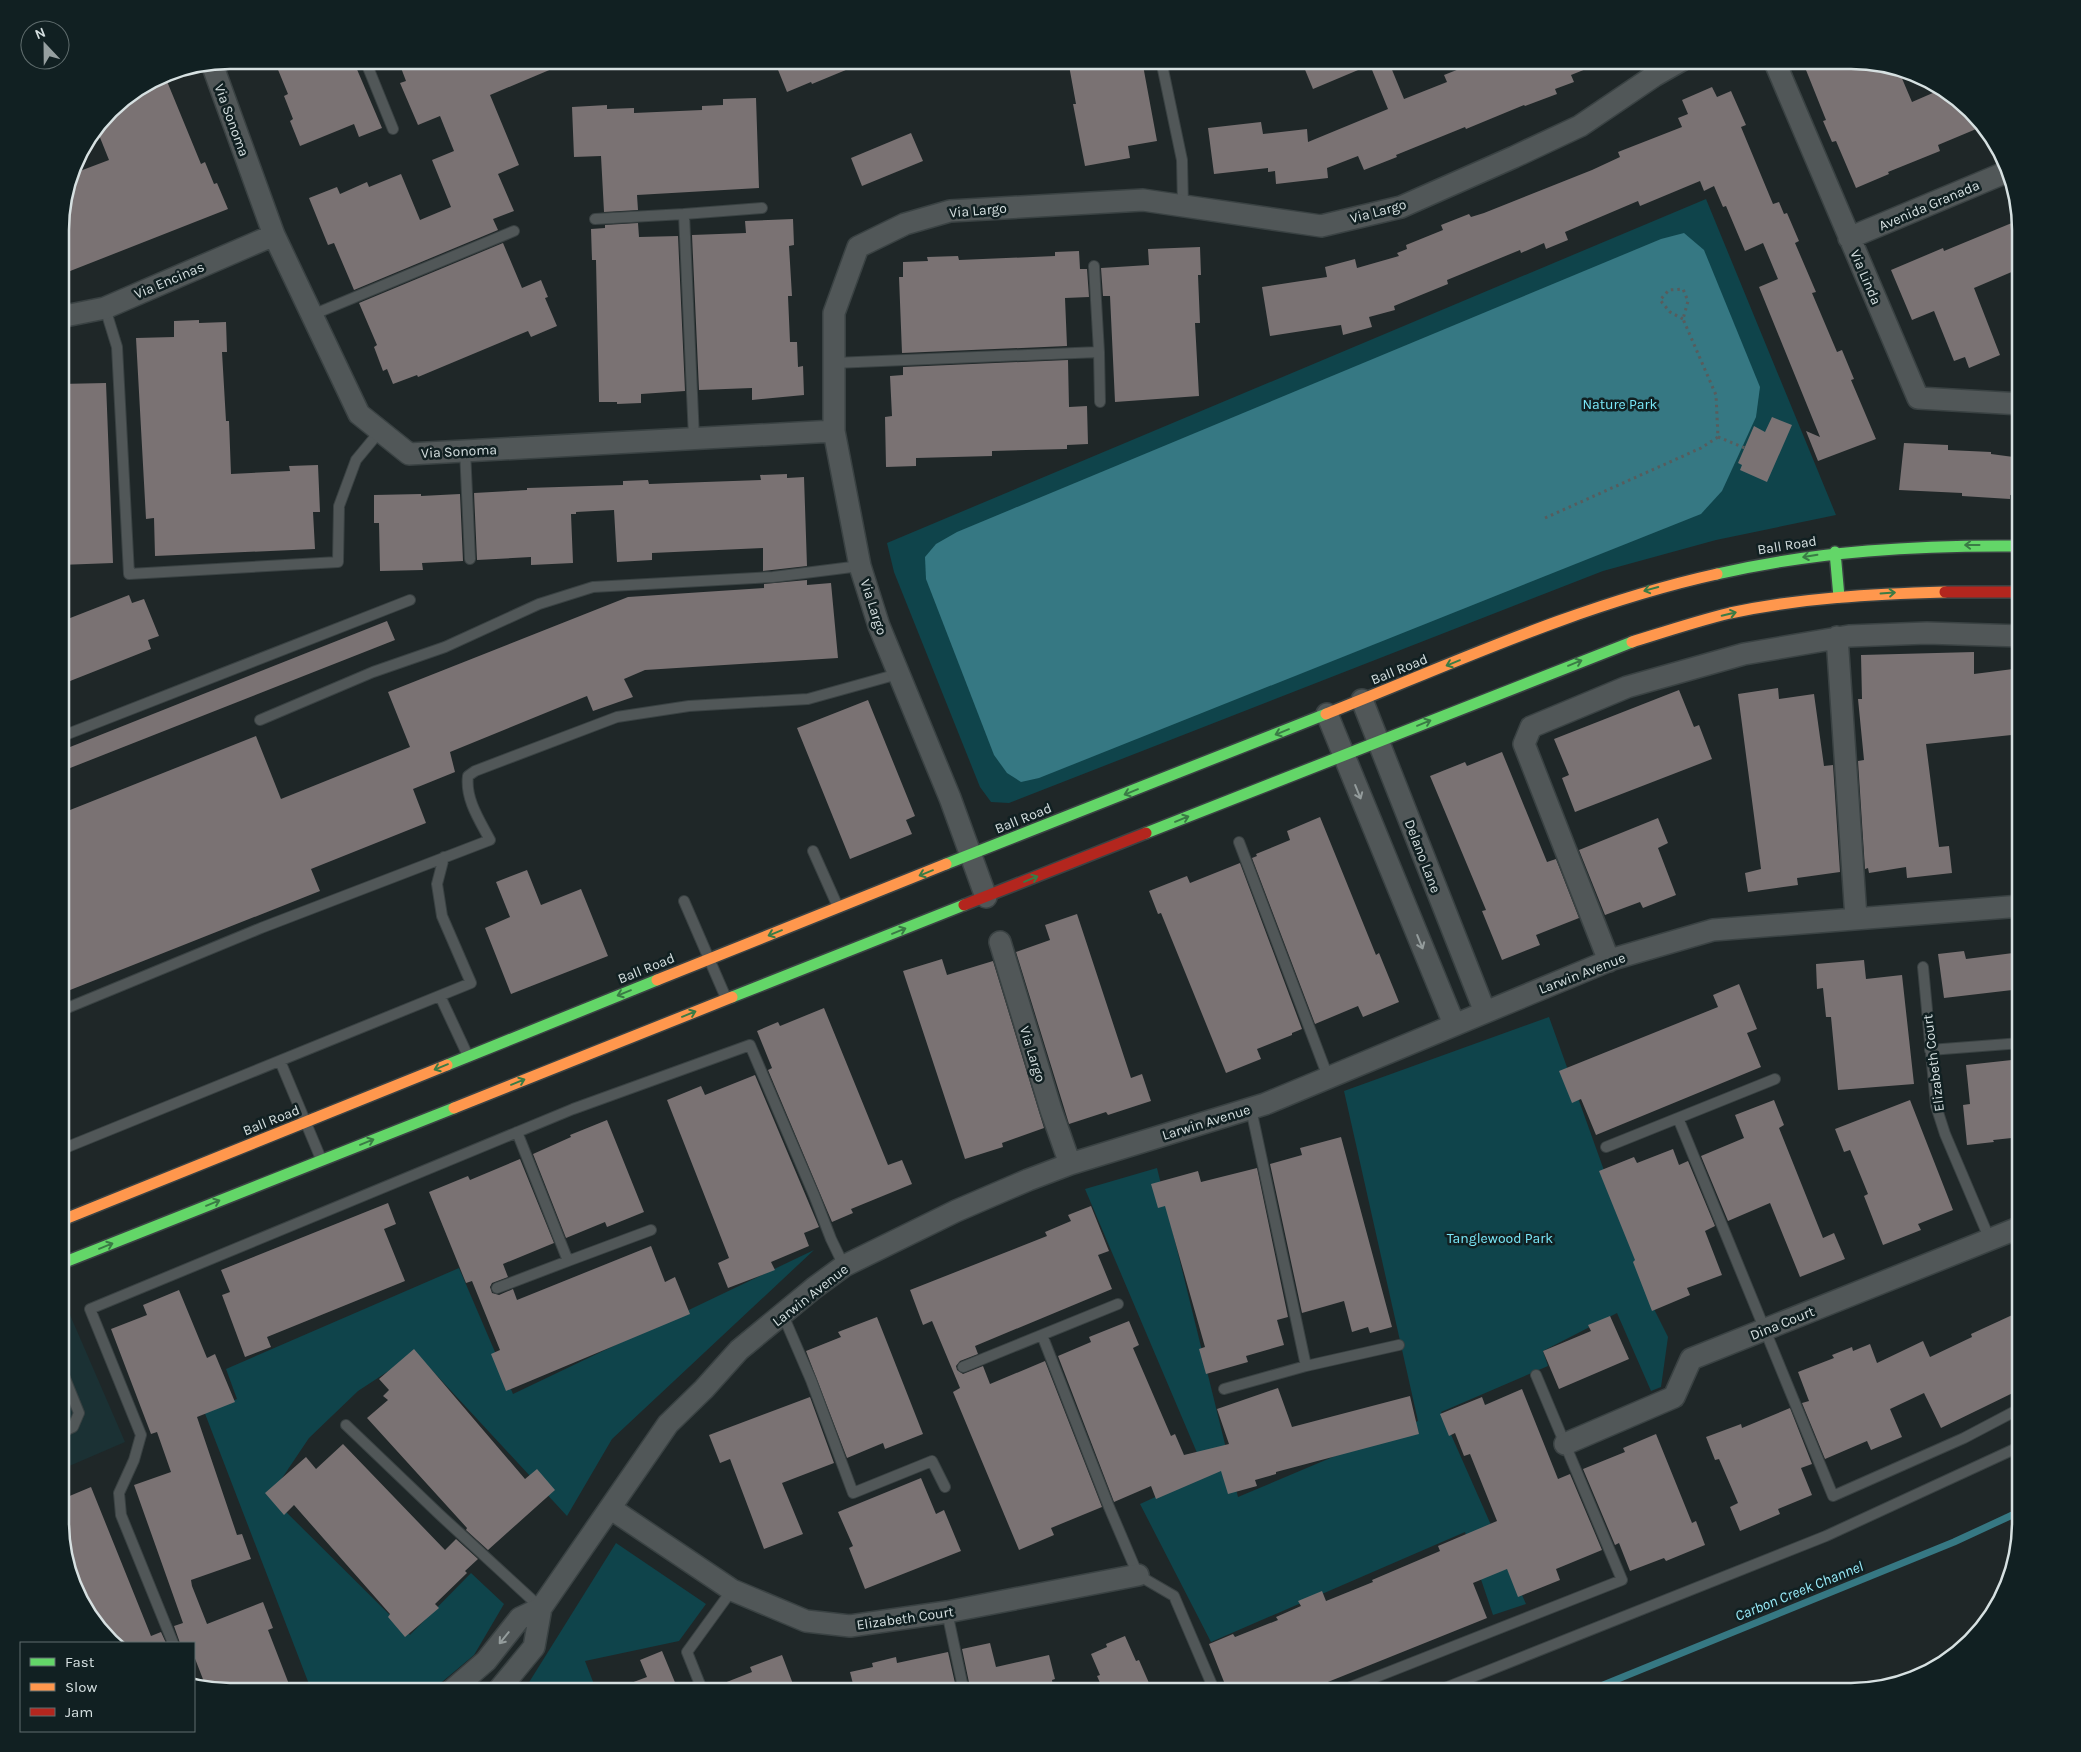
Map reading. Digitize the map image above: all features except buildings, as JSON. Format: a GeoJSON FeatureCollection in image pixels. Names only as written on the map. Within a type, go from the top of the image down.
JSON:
{"type":"FeatureCollection","features":[{"type":"Feature","properties":{"kind":"main road","name":"Ball Road"},"geometry":{"type":"LineString","coordinates":[[69,1216],[839,907],[1581,612],[1636,593],[1740,568],[1835,552],[1898,547],[2012,546]]}},
{"type":"Feature","properties":{"kind":"main road"},"geometry":{"type":"LineString","coordinates":[[1835,552],[1839,597]]}},
{"type":"Feature","properties":{"kind":"main road"},"geometry":{"type":"LineString","coordinates":[[69,1260],[1615,647],[1738,612],[1839,597],[1892,592],[2012,592]]}},
{"type":"Feature","properties":{"kind":"street","name":"Via Largo"},"geometry":{"type":"LineString","coordinates":[[986,897],[879,626],[860,566],[834,431],[834,313],[858,248],[905,224],[950,210],[1143,200],[1321,226],[1401,207],[1580,126],[1666,69]]}},
{"type":"Feature","properties":{"kind":"street","name":"Via Linda"},"geometry":{"type":"LineString","coordinates":[[1778,69],[1918,398],[2012,403]]}},
{"type":"Feature","properties":{"kind":"street","name":"Via Sonoma"},"geometry":{"type":"LineString","coordinates":[[214,70],[274,235],[359,414],[409,454],[834,431]]}},
{"type":"Feature","properties":{"kind":"street","name":"Avenida Granada"},"geometry":{"type":"LineString","coordinates":[[1849,238],[2003,175]]}},
{"type":"Feature","properties":{"kind":"street","name":"Via Encinas"},"geometry":{"type":"LineString","coordinates":[[69,315],[104,308],[274,235]]}},
{"type":"Feature","properties":{"kind":"street"},"geometry":{"type":"LineString","coordinates":[[1609,961],[1524,744],[1530,727],[1627,687],[1744,654],[1837,637],[1927,633],[2012,636]]}},
{"type":"Feature","properties":{"kind":"street"},"geometry":{"type":"LineString","coordinates":[[1837,637],[1856,918]]}},
{"type":"Feature","properties":{"kind":"street","name":"Delano Lane"},"geometry":{"type":"LineString","coordinates":[[1362,700],[1485,1012]]}},
{"type":"Feature","properties":{"kind":"street"},"geometry":{"type":"LineString","coordinates":[[1327,714],[1454,1024]]}},
{"type":"Feature","properties":{"kind":"street","name":"Larwin Avenue"},"geometry":{"type":"LineString","coordinates":[[504,1683],[534,1646],[540,1608],[668,1424],[704,1389],[739,1350],[844,1266],[956,1211],[1070,1164],[1251,1109],[1609,961],[1714,930],[2012,907]]}},
{"type":"Feature","properties":{"kind":"street","name":"Via Largo"},"geometry":{"type":"LineString","coordinates":[[1000,942],[1051,1110],[1070,1164]]}},
{"type":"Feature","properties":{"kind":"street","name":"Dina Court"},"geometry":{"type":"LineString","coordinates":[[1565,1444],[1674,1397],[1692,1359],[2012,1231]]}},
{"type":"Feature","properties":{"kind":"street","name":"Elizabeth Court"},"geometry":{"type":"LineString","coordinates":[[610,1508],[732,1590],[806,1621],[850,1626],[947,1612],[1138,1575]]}},
{"type":"Feature","properties":{"kind":"street","name":"Larwin Avenue"},"geometry":{"type":"LineString","coordinates":[[460,1683],[486,1661],[520,1618],[540,1608]]}},
{"type":"Feature","properties":{"kind":"lane"},"geometry":{"type":"LineString","coordinates":[[369,69],[393,129]]}},
{"type":"Feature","properties":{"kind":"lane"},"geometry":{"type":"LineString","coordinates":[[1163,69],[1182,160],[1183,206]]}},
{"type":"Feature","properties":{"kind":"lane"},"geometry":{"type":"LineString","coordinates":[[595,219],[762,208]]}},
{"type":"Feature","properties":{"kind":"lane"},"geometry":{"type":"LineString","coordinates":[[684,214],[694,438]]}},
{"type":"Feature","properties":{"kind":"lane"},"geometry":{"type":"LineString","coordinates":[[312,315],[514,231]]}},
{"type":"Feature","properties":{"kind":"lane"},"geometry":{"type":"LineString","coordinates":[[1094,266],[1100,402]]}},
{"type":"Feature","properties":{"kind":"lane"},"geometry":{"type":"LineString","coordinates":[[104,308],[117,347],[128,574],[338,562],[339,506],[356,460],[380,431]]}},
{"type":"Feature","properties":{"kind":"lane"},"geometry":{"type":"LineString","coordinates":[[834,363],[1099,352]]}},
{"type":"Feature","properties":{"kind":"lane"},"geometry":{"type":"LineString","coordinates":[[465,450],[470,559]]}},
{"type":"Feature","properties":{"kind":"lane"},"geometry":{"type":"LineString","coordinates":[[260,720],[374,672],[445,647],[539,604],[593,587],[773,576],[860,566]]}},
{"type":"Feature","properties":{"kind":"lane"},"geometry":{"type":"LineString","coordinates":[[69,733],[410,600]]}},
{"type":"Feature","properties":{"kind":"lane"},"geometry":{"type":"LineString","coordinates":[[69,1007],[262,928],[490,840],[469,797],[468,776],[475,771],[617,717],[689,706],[808,699],[898,674]]}},
{"type":"Feature","properties":{"kind":"lane"},"geometry":{"type":"LineString","coordinates":[[1239,842],[1328,1077]]}},
{"type":"Feature","properties":{"kind":"lane"},"geometry":{"type":"LineString","coordinates":[[813,851],[839,907]]}},
{"type":"Feature","properties":{"kind":"lane"},"geometry":{"type":"LineString","coordinates":[[69,1146],[471,984],[442,916],[437,884],[444,857]]}},
{"type":"Feature","properties":{"kind":"lane"},"geometry":{"type":"LineString","coordinates":[[684,901],[727,999]]}},
{"type":"Feature","properties":{"kind":"lane","name":"Elizabeth Court"},"geometry":{"type":"LineString","coordinates":[[1922,967],[1936,1106],[1945,1134],[1990,1240]]}},
{"type":"Feature","properties":{"kind":"lane"},"geometry":{"type":"LineString","coordinates":[[440,996],[468,1056]]}},
{"type":"Feature","properties":{"kind":"lane"},"geometry":{"type":"LineString","coordinates":[[1930,1050],[2012,1044]]}},
{"type":"Feature","properties":{"kind":"lane"},"geometry":{"type":"LineString","coordinates":[[173,1642],[121,1515],[118,1492],[134,1460],[141,1435],[90,1309],[612,1094],[750,1045],[844,1266]]}},
{"type":"Feature","properties":{"kind":"lane"},"geometry":{"type":"LineString","coordinates":[[280,1060],[321,1160]]}},
{"type":"Feature","properties":{"kind":"lane"},"geometry":{"type":"LineString","coordinates":[[1606,1148],[1775,1079]]}},
{"type":"Feature","properties":{"kind":"lane"},"geometry":{"type":"LineString","coordinates":[[1251,1109],[1306,1366]]}},
{"type":"Feature","properties":{"kind":"lane"},"geometry":{"type":"LineString","coordinates":[[1678,1118],[1833,1496],[1964,1438],[2012,1413]]}},
{"type":"Feature","properties":{"kind":"lane"},"geometry":{"type":"LineString","coordinates":[[517,1132],[568,1261]]}},
{"type":"Feature","properties":{"kind":"lane"},"geometry":{"type":"LineString","coordinates":[[496,1288],[651,1230]]}},
{"type":"Feature","properties":{"kind":"lane"},"geometry":{"type":"LineString","coordinates":[[963,1367],[1118,1304]]}},
{"type":"Feature","properties":{"kind":"lane"},"geometry":{"type":"LineString","coordinates":[[783,1314],[811,1380],[853,1493],[932,1461],[945,1487]]}},
{"type":"Feature","properties":{"kind":"lane"},"geometry":{"type":"LineString","coordinates":[[1042,1335],[1109,1507],[1138,1575],[1174,1596],[1211,1683]]}},
{"type":"Feature","properties":{"kind":"lane"},"geometry":{"type":"LineString","coordinates":[[1224,1388],[1306,1366],[1399,1345]]}},
{"type":"Feature","properties":{"kind":"lane"},"geometry":{"type":"LineString","coordinates":[[1361,1683],[1622,1580],[1536,1375]]}},
{"type":"Feature","properties":{"kind":"lane"},"geometry":{"type":"LineString","coordinates":[[69,1388],[79,1413],[74,1427],[69,1429]]}},
{"type":"Feature","properties":{"kind":"lane"},"geometry":{"type":"LineString","coordinates":[[346,1425],[540,1608]]}},
{"type":"Feature","properties":{"kind":"lane"},"geometry":{"type":"LineString","coordinates":[[1457,1683],[1826,1536],[2012,1450]]}},
{"type":"Feature","properties":{"kind":"lane"},"geometry":{"type":"LineString","coordinates":[[699,1683],[687,1652],[732,1590]]}},
{"type":"Feature","properties":{"kind":"lane"},"geometry":{"type":"LineString","coordinates":[[947,1612],[962,1683]]}},
{"type":"Feature","properties":{"kind":"path"},"geometry":{"type":"LineString","coordinates":[[1683,319],[1688,301],[1683,289],[1669,290],[1660,300],[1670,312],[1683,319],[1716,395],[1718,437]]}},
{"type":"Feature","properties":{"kind":"path"},"geometry":{"type":"LineString","coordinates":[[1718,437],[1744,448]]}},
{"type":"Feature","properties":{"kind":"path"},"geometry":{"type":"LineString","coordinates":[[1545,518],[1700,448],[1718,437]]}},
{"type":"Feature","properties":{"kind":"shaded area","name":"Nature Park"},"geometry":{"type":"Polygon","coordinates":[[[1684,233],[1704,250],[1760,387],[1756,417],[1722,491],[1701,514],[1039,778],[1021,782],[1007,773],[994,755],[926,579],[925,557],[936,544],[957,532],[1661,239],[1684,233]]]}},
{"type":"Feature","properties":{"kind":"shaded area"},"geometry":{"type":"Polygon","coordinates":[[[69,1313],[125,1442],[69,1466],[69,1313]]]}},
{"type":"Feature","properties":{"kind":"green space","name":"Nature Park"},"geometry":{"type":"Polygon","coordinates":[[[1706,199],[1836,515],[1716,540],[1603,571],[1009,803],[991,802],[980,787],[894,572],[887,543],[1706,199]]]}},
{"type":"Feature","properties":{"kind":"green space","name":"Tanglewood Park"},"geometry":{"type":"Polygon","coordinates":[[[1549,1017],[1653,1307],[1668,1337],[1661,1387],[1651,1391],[1617,1313],[1543,1351],[1548,1366],[1441,1412],[1526,1604],[1493,1615],[1465,1532],[1211,1642],[1140,1504],[1206,1474],[1085,1189],[1157,1168],[1238,1497],[1418,1421],[1344,1091],[1549,1017]]]}},
{"type":"Feature","properties":{"kind":"green space"},"geometry":{"type":"Polygon","coordinates":[[[814,1250],[612,1439],[567,1516],[416,1353],[358,1391],[309,1438],[270,1496],[410,1635],[471,1573],[504,1604],[474,1655],[441,1683],[309,1683],[204,1411],[237,1399],[226,1369],[459,1268],[513,1394],[814,1250]]]}},
{"type":"Feature","properties":{"kind":"green space"},"geometry":{"type":"Polygon","coordinates":[[[616,1543],[706,1604],[679,1641],[585,1661],[594,1683],[529,1683],[616,1543]]]}},
{"type":"Feature","properties":{"kind":"waterway","name":"Carbon Creek Channel"},"geometry":{"type":"LineString","coordinates":[[1608,1683],[1954,1542],[2012,1515]]}},
{"type":"Feature","properties":{"kind":"traffic: fast"},"geometry":{"type":"LineString","coordinates":[[1717,574],[1792,560],[1868,551],[1906,548],[2012,546]]}},
{"type":"Feature","properties":{"kind":"traffic: fast"},"geometry":{"type":"LineString","coordinates":[[1835,552],[1839,597]]}},
{"type":"Feature","properties":{"kind":"traffic: fast"},"geometry":{"type":"LineString","coordinates":[[1146,833],[1632,642]]}},
{"type":"Feature","properties":{"kind":"traffic: fast"},"geometry":{"type":"LineString","coordinates":[[946,864],[1326,714]]}},
{"type":"Feature","properties":{"kind":"traffic: fast"},"geometry":{"type":"LineString","coordinates":[[732,997],[964,905]]}},
{"type":"Feature","properties":{"kind":"traffic: fast"},"geometry":{"type":"LineString","coordinates":[[447,1065],[657,980]]}},
{"type":"Feature","properties":{"kind":"traffic: fast"},"geometry":{"type":"LineString","coordinates":[[69,1260],[454,1108]]}},
{"type":"Feature","properties":{"kind":"traffic: slow"},"geometry":{"type":"LineString","coordinates":[[1326,714],[1470,655],[1567,618],[1617,601],[1717,574]]}},
{"type":"Feature","properties":{"kind":"traffic: slow"},"geometry":{"type":"LineString","coordinates":[[1632,642],[1730,613],[1756,608],[1837,598],[1945,592]]}},
{"type":"Feature","properties":{"kind":"traffic: slow"},"geometry":{"type":"LineString","coordinates":[[657,980],[946,864]]}},
{"type":"Feature","properties":{"kind":"traffic: slow"},"geometry":{"type":"LineString","coordinates":[[454,1108],[732,997]]}},
{"type":"Feature","properties":{"kind":"traffic: slow"},"geometry":{"type":"LineString","coordinates":[[69,1217],[447,1065]]}},
{"type":"Feature","properties":{"kind":"traffic: jam"},"geometry":{"type":"LineString","coordinates":[[1945,592],[2012,592]]}},
{"type":"Feature","properties":{"kind":"traffic: jam"},"geometry":{"type":"LineString","coordinates":[[964,905],[1146,833]]}}]}
